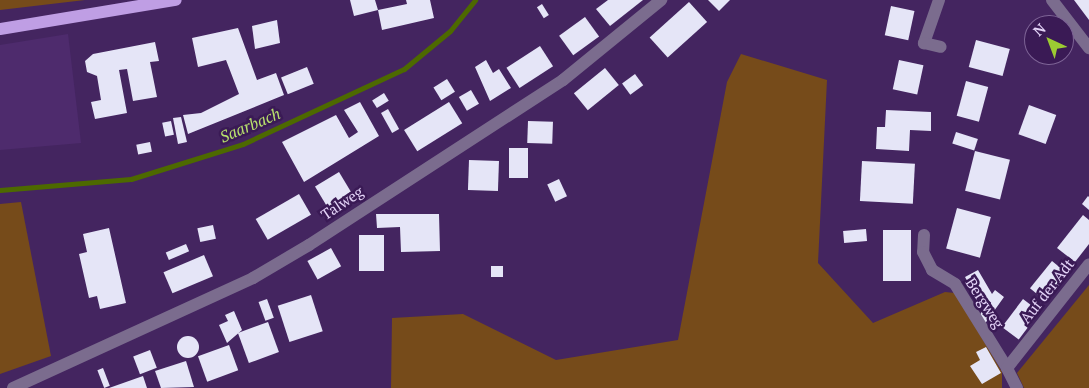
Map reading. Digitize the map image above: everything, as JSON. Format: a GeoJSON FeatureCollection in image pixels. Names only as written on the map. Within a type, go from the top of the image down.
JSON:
{"type":"FeatureCollection","features":[{"type":"Feature","properties":{"kind":"main road"},"geometry":{"type":"LineString","coordinates":[[0,28],[176,0]]}},
{"type":"Feature","properties":{"kind":"street","name":"Talweg"},"geometry":{"type":"LineString","coordinates":[[14,388],[253,278],[309,245],[563,80],[661,0]]}},
{"type":"Feature","properties":{"kind":"street"},"geometry":{"type":"LineString","coordinates":[[939,0],[924,43],[941,47]]}},
{"type":"Feature","properties":{"kind":"street"},"geometry":{"type":"LineString","coordinates":[[1052,0],[1089,48]]}},
{"type":"Feature","properties":{"kind":"street","name":"Bergweg"},"geometry":{"type":"LineString","coordinates":[[924,235],[923,252],[932,270],[954,284],[1007,368]]}},
{"type":"Feature","properties":{"kind":"street","name":"Auf der Adt"},"geometry":{"type":"LineString","coordinates":[[1007,368],[1089,264]]}},
{"type":"Feature","properties":{"kind":"street"},"geometry":{"type":"LineString","coordinates":[[1007,368],[1017,388]]}},
{"type":"Feature","properties":{"kind":"shaded area"},"geometry":{"type":"Polygon","coordinates":[[[0,0],[85,0],[0,10],[0,0]]]}},
{"type":"Feature","properties":{"kind":"shaded area"},"geometry":{"type":"Polygon","coordinates":[[[68,34],[81,143],[0,150],[0,45],[68,34]]]}},
{"type":"Feature","properties":{"kind":"shaded area"},"geometry":{"type":"Polygon","coordinates":[[[741,54],[827,80],[818,263],[873,323],[945,292],[955,293],[1002,372],[1002,388],[391,388],[392,318],[463,314],[556,360],[678,340],[727,82],[741,54]]]}},
{"type":"Feature","properties":{"kind":"shaded area"},"geometry":{"type":"Polygon","coordinates":[[[21,202],[51,356],[0,374],[0,204],[21,202]]]}},
{"type":"Feature","properties":{"kind":"shaded area"},"geometry":{"type":"Polygon","coordinates":[[[1089,285],[1089,388],[1024,388],[1017,373],[1089,285]]]}},
{"type":"Feature","properties":{"kind":"building"},"geometry":{"type":"Polygon","coordinates":[[[350,0],[375,0],[378,10],[354,16],[350,0]]]}},
{"type":"Feature","properties":{"kind":"building"},"geometry":{"type":"Polygon","coordinates":[[[406,0],[430,0],[434,18],[382,30],[378,10],[407,4],[406,0]]]}},
{"type":"Feature","properties":{"kind":"building"},"geometry":{"type":"Polygon","coordinates":[[[608,0],[643,0],[610,26],[596,9],[608,0]]]}},
{"type":"Feature","properties":{"kind":"building"},"geometry":{"type":"Polygon","coordinates":[[[708,0],[730,0],[719,11],[708,0]]]}},
{"type":"Feature","properties":{"kind":"building"},"geometry":{"type":"Polygon","coordinates":[[[1074,0],[1089,0],[1089,20],[1074,0]]]}},
{"type":"Feature","properties":{"kind":"building"},"geometry":{"type":"Polygon","coordinates":[[[689,2],[707,22],[668,58],[650,37],[689,2]]]}},
{"type":"Feature","properties":{"kind":"building"},"geometry":{"type":"Polygon","coordinates":[[[542,4],[549,15],[544,18],[537,7],[542,4]]]}},
{"type":"Feature","properties":{"kind":"building"},"geometry":{"type":"Polygon","coordinates":[[[891,6],[914,11],[908,40],[885,35],[891,6]]]}},
{"type":"Feature","properties":{"kind":"building"},"geometry":{"type":"Polygon","coordinates":[[[585,17],[599,36],[573,55],[559,36],[585,17]]]}},
{"type":"Feature","properties":{"kind":"building"},"geometry":{"type":"Polygon","coordinates":[[[277,20],[280,43],[255,49],[252,26],[277,20]]]}},
{"type":"Feature","properties":{"kind":"building"},"geometry":{"type":"Polygon","coordinates":[[[238,28],[257,80],[276,73],[284,95],[188,134],[183,115],[201,113],[239,94],[226,60],[198,67],[192,38],[238,28]]]}},
{"type":"Feature","properties":{"kind":"building"},"geometry":{"type":"Polygon","coordinates":[[[976,40],[1010,49],[1003,76],[969,67],[976,40]]]}},
{"type":"Feature","properties":{"kind":"building"},"geometry":{"type":"Polygon","coordinates":[[[155,42],[159,61],[150,62],[157,97],[133,101],[127,69],[119,70],[127,113],[95,119],[91,102],[101,100],[97,76],[87,72],[85,61],[93,54],[155,42]]]}},
{"type":"Feature","properties":{"kind":"building"},"geometry":{"type":"Polygon","coordinates":[[[540,46],[553,66],[520,88],[506,68],[540,46]]]}},
{"type":"Feature","properties":{"kind":"building"},"geometry":{"type":"Polygon","coordinates":[[[486,60],[493,73],[499,69],[511,88],[490,101],[475,67],[486,60]]]}},
{"type":"Feature","properties":{"kind":"building"},"geometry":{"type":"Polygon","coordinates":[[[899,60],[923,65],[917,95],[893,89],[899,60]]]}},
{"type":"Feature","properties":{"kind":"building"},"geometry":{"type":"Polygon","coordinates":[[[307,67],[314,84],[288,94],[281,77],[307,67]]]}},
{"type":"Feature","properties":{"kind":"building"},"geometry":{"type":"Polygon","coordinates":[[[605,68],[619,85],[588,110],[574,93],[605,68]]]}},
{"type":"Feature","properties":{"kind":"building"},"geometry":{"type":"Polygon","coordinates":[[[635,74],[643,85],[630,95],[622,83],[635,74]]]}},
{"type":"Feature","properties":{"kind":"building"},"geometry":{"type":"Polygon","coordinates":[[[447,79],[455,92],[441,100],[433,87],[447,79]]]}},
{"type":"Feature","properties":{"kind":"building"},"geometry":{"type":"Polygon","coordinates":[[[966,81],[988,87],[979,122],[957,116],[966,81]]]}},
{"type":"Feature","properties":{"kind":"building"},"geometry":{"type":"Polygon","coordinates":[[[471,90],[479,104],[467,111],[459,97],[471,90]]]}},
{"type":"Feature","properties":{"kind":"building"},"geometry":{"type":"Polygon","coordinates":[[[384,93],[389,101],[377,108],[372,100],[384,93]]]}},
{"type":"Feature","properties":{"kind":"building"},"geometry":{"type":"Polygon","coordinates":[[[360,102],[379,136],[304,182],[282,142],[336,115],[349,138],[358,132],[344,110],[360,102]]]}},
{"type":"Feature","properties":{"kind":"building"},"geometry":{"type":"Polygon","coordinates":[[[449,102],[462,123],[417,151],[404,130],[449,102]]]}},
{"type":"Feature","properties":{"kind":"building"},"geometry":{"type":"Polygon","coordinates":[[[1029,105],[1056,115],[1046,144],[1018,134],[1029,105]]]}},
{"type":"Feature","properties":{"kind":"building"},"geometry":{"type":"Polygon","coordinates":[[[388,109],[399,129],[392,133],[381,113],[388,109]]]}},
{"type":"Feature","properties":{"kind":"building"},"geometry":{"type":"Polygon","coordinates":[[[886,110],[931,112],[931,131],[910,130],[909,151],[876,149],[877,127],[885,127],[886,110]]]}},
{"type":"Feature","properties":{"kind":"building"},"geometry":{"type":"Polygon","coordinates":[[[181,117],[187,142],[178,144],[173,118],[181,117]]]}},
{"type":"Feature","properties":{"kind":"building"},"geometry":{"type":"Polygon","coordinates":[[[171,121],[174,135],[165,137],[162,123],[171,121]]]}},
{"type":"Feature","properties":{"kind":"building"},"geometry":{"type":"Polygon","coordinates":[[[528,121],[553,122],[552,144],[527,143],[528,121]]]}},
{"type":"Feature","properties":{"kind":"building"},"geometry":{"type":"Polygon","coordinates":[[[956,132],[978,139],[974,151],[952,143],[956,132]]]}},
{"type":"Feature","properties":{"kind":"building"},"geometry":{"type":"Polygon","coordinates":[[[150,142],[152,152],[138,154],[136,145],[150,142]]]}},
{"type":"Feature","properties":{"kind":"building"},"geometry":{"type":"Polygon","coordinates":[[[509,148],[528,148],[528,178],[509,178],[509,148]]]}},
{"type":"Feature","properties":{"kind":"building"},"geometry":{"type":"Polygon","coordinates":[[[975,151],[1010,160],[1000,199],[965,191],[975,151]]]}},
{"type":"Feature","properties":{"kind":"building"},"geometry":{"type":"Polygon","coordinates":[[[469,160],[499,161],[498,191],[468,190],[469,160]]]}},
{"type":"Feature","properties":{"kind":"building"},"geometry":{"type":"Polygon","coordinates":[[[862,161],[915,164],[913,204],[860,201],[862,161]]]}},
{"type":"Feature","properties":{"kind":"building"},"geometry":{"type":"Polygon","coordinates":[[[339,172],[352,194],[328,209],[315,186],[339,172]]]}},
{"type":"Feature","properties":{"kind":"building"},"geometry":{"type":"Polygon","coordinates":[[[559,179],[567,196],[555,202],[547,184],[559,179]]]}},
{"type":"Feature","properties":{"kind":"building"},"geometry":{"type":"Polygon","coordinates":[[[299,194],[311,215],[268,240],[256,219],[299,194]]]}},
{"type":"Feature","properties":{"kind":"building"},"geometry":{"type":"Polygon","coordinates":[[[1089,197],[1089,210],[1082,204],[1089,197]]]}},
{"type":"Feature","properties":{"kind":"building"},"geometry":{"type":"Polygon","coordinates":[[[957,208],[991,217],[980,258],[946,249],[957,208]]]}},
{"type":"Feature","properties":{"kind":"building"},"geometry":{"type":"Polygon","coordinates":[[[376,214],[439,214],[440,251],[401,252],[400,227],[377,228],[376,214]]]}},
{"type":"Feature","properties":{"kind":"building"},"geometry":{"type":"Polygon","coordinates":[[[1083,215],[1089,220],[1089,244],[1075,262],[1057,248],[1083,215]]]}},
{"type":"Feature","properties":{"kind":"building"},"geometry":{"type":"Polygon","coordinates":[[[213,225],[216,239],[200,242],[197,228],[213,225]]]}},
{"type":"Feature","properties":{"kind":"building"},"geometry":{"type":"Polygon","coordinates":[[[109,228],[126,303],[100,309],[97,296],[89,298],[79,254],[87,252],[83,234],[109,228]]]}},
{"type":"Feature","properties":{"kind":"building"},"geometry":{"type":"Polygon","coordinates":[[[866,229],[867,241],[844,243],[843,231],[866,229]]]}},
{"type":"Feature","properties":{"kind":"building"},"geometry":{"type":"Polygon","coordinates":[[[883,230],[911,230],[911,281],[883,281],[883,230]]]}},
{"type":"Feature","properties":{"kind":"building"},"geometry":{"type":"Polygon","coordinates":[[[359,235],[384,235],[384,271],[359,271],[359,235]]]}},
{"type":"Feature","properties":{"kind":"building"},"geometry":{"type":"Polygon","coordinates":[[[186,244],[189,251],[169,260],[166,253],[186,244]]]}},
{"type":"Feature","properties":{"kind":"building"},"geometry":{"type":"Polygon","coordinates":[[[331,248],[341,266],[318,279],[307,261],[331,248]]]}},
{"type":"Feature","properties":{"kind":"building"},"geometry":{"type":"Polygon","coordinates":[[[204,255],[213,276],[172,293],[163,272],[204,255]]]}},
{"type":"Feature","properties":{"kind":"building"},"geometry":{"type":"Polygon","coordinates":[[[1052,261],[1068,274],[1046,301],[1030,288],[1052,261]]]}},
{"type":"Feature","properties":{"kind":"building"},"geometry":{"type":"Polygon","coordinates":[[[491,266],[503,266],[503,277],[491,277],[491,266]]]}},
{"type":"Feature","properties":{"kind":"building"},"geometry":{"type":"Polygon","coordinates":[[[978,270],[992,294],[995,290],[1004,297],[984,325],[979,317],[983,309],[965,277],[978,270]]]}},
{"type":"Feature","properties":{"kind":"building"},"geometry":{"type":"Polygon","coordinates":[[[311,295],[323,331],[289,342],[278,306],[311,295]]]}},
{"type":"Feature","properties":{"kind":"building"},"geometry":{"type":"Polygon","coordinates":[[[267,299],[274,318],[265,321],[259,302],[267,299]]]}},
{"type":"Feature","properties":{"kind":"building"},"geometry":{"type":"Polygon","coordinates":[[[1023,299],[1040,312],[1019,340],[1002,327],[1023,299]]]}},
{"type":"Feature","properties":{"kind":"building"},"geometry":{"type":"Polygon","coordinates":[[[234,311],[242,330],[227,343],[219,325],[228,321],[225,315],[234,311]]]}},
{"type":"Feature","properties":{"kind":"building"},"geometry":{"type":"Polygon","coordinates":[[[268,322],[279,352],[249,363],[238,333],[268,322]]]}},
{"type":"Feature","properties":{"kind":"building"},"geometry":{"type":"Polygon","coordinates":[[[188,336],[196,339],[199,347],[196,355],[188,358],[180,355],[177,347],[180,339],[188,336]]]}},
{"type":"Feature","properties":{"kind":"building"},"geometry":{"type":"Polygon","coordinates":[[[229,345],[238,370],[207,382],[198,356],[229,345]]]}},
{"type":"Feature","properties":{"kind":"building"},"geometry":{"type":"Polygon","coordinates":[[[986,347],[1001,373],[982,384],[970,366],[980,360],[976,352],[986,347]]]}},
{"type":"Feature","properties":{"kind":"building"},"geometry":{"type":"Polygon","coordinates":[[[150,350],[157,368],[140,374],[133,356],[150,350]]]}},
{"type":"Feature","properties":{"kind":"building"},"geometry":{"type":"Polygon","coordinates":[[[186,361],[194,387],[161,388],[155,371],[186,361]]]}},
{"type":"Feature","properties":{"kind":"building"},"geometry":{"type":"Polygon","coordinates":[[[103,368],[110,386],[104,388],[97,370],[103,368]]]}},
{"type":"Feature","properties":{"kind":"building"},"geometry":{"type":"Polygon","coordinates":[[[143,376],[147,388],[109,388],[143,376]]]}},
{"type":"Feature","properties":{"kind":"waterway","name":"Saarbach"},"geometry":{"type":"LineString","coordinates":[[0,190],[131,179],[243,144],[404,69],[450,31],[475,0]]}}]}
